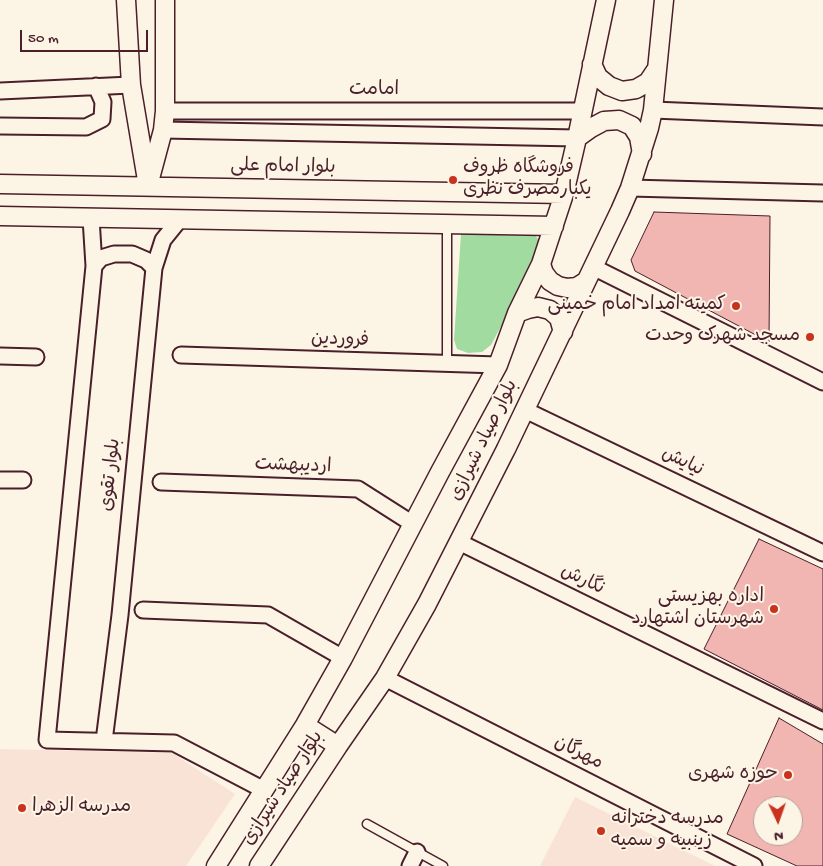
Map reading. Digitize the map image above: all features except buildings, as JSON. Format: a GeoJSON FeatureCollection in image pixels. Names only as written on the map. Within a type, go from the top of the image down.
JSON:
{"type":"FeatureCollection","features":[{"type":"Feature","properties":{"kind":"street"},"geometry":{"type":"LineString","coordinates":[[126,0],[131,85],[148,186]]}},
{"type":"Feature","properties":{"kind":"street"},"geometry":{"type":"LineString","coordinates":[[148,186],[163,130],[165,111],[165,0]]}},
{"type":"Feature","properties":{"kind":"street","name":"بلوار صیاد شیرازی"},"geometry":{"type":"LineString","coordinates":[[216,866],[305,724],[343,658],[498,365],[517,314],[541,264],[564,194],[606,0]]}},
{"type":"Feature","properties":{"kind":"street","name":"بلوار صیاد شیرازی"},"geometry":{"type":"LineString","coordinates":[[259,866],[385,678],[427,604],[563,332],[630,188],[642,154],[653,110],[664,0]]}},
{"type":"Feature","properties":{"kind":"street"},"geometry":{"type":"LineString","coordinates":[[592,64],[598,77],[609,86],[622,91],[636,89],[648,82],[656,70]]}},
{"type":"Feature","properties":{"kind":"street"},"geometry":{"type":"LineString","coordinates":[[0,91],[131,85]]}},
{"type":"Feature","properties":{"kind":"street"},"geometry":{"type":"LineString","coordinates":[[0,126],[86,127],[102,119],[103,102],[96,86]]}},
{"type":"Feature","properties":{"kind":"street"},"geometry":{"type":"LineString","coordinates":[[653,110],[823,116]]}},
{"type":"Feature","properties":{"kind":"street","name":"امامت"},"geometry":{"type":"LineString","coordinates":[[165,111],[582,111]]}},
{"type":"Feature","properties":{"kind":"street"},"geometry":{"type":"LineString","coordinates":[[163,130],[577,138],[604,121],[619,120],[632,126],[639,137],[642,154]]}},
{"type":"Feature","properties":{"kind":"street","name":"بلوار امام علی"},"geometry":{"type":"LineString","coordinates":[[0,184],[564,194]]}},
{"type":"Feature","properties":{"kind":"street"},"geometry":{"type":"LineString","coordinates":[[630,188],[823,193]]}},
{"type":"Feature","properties":{"kind":"street"},"geometry":{"type":"LineString","coordinates":[[0,216],[554,226]]}},
{"type":"Feature","properties":{"kind":"street","name":"بلوار تقوی"},"geometry":{"type":"LineString","coordinates":[[91,218],[94,266],[47,740],[104,741],[120,615],[154,268],[163,240],[180,219]]}},
{"type":"Feature","properties":{"kind":"street"},"geometry":{"type":"LineString","coordinates":[[94,266],[102,258],[114,254],[132,254],[146,260],[154,268]]}},
{"type":"Feature","properties":{"kind":"street"},"geometry":{"type":"LineString","coordinates":[[541,264],[544,273],[550,281],[558,286],[576,287],[589,275],[823,382]]}},
{"type":"Feature","properties":{"kind":"street"},"geometry":{"type":"LineString","coordinates":[[517,314],[538,307],[550,310],[559,318],[563,332]]}},
{"type":"Feature","properties":{"kind":"street","name":"فروردین"},"geometry":{"type":"LineString","coordinates":[[181,355],[498,365]]}},
{"type":"Feature","properties":{"kind":"street"},"geometry":{"type":"LineString","coordinates":[[0,356],[36,357]]}},
{"type":"Feature","properties":{"kind":"street","name":"نیایش"},"geometry":{"type":"LineString","coordinates":[[525,410],[823,552]]}},
{"type":"Feature","properties":{"kind":"street"},"geometry":{"type":"LineString","coordinates":[[0,480],[23,480]]}},
{"type":"Feature","properties":{"kind":"street","name":"اردیبهشت"},"geometry":{"type":"LineString","coordinates":[[161,482],[358,489],[413,524]]}},
{"type":"Feature","properties":{"kind":"street","name":"نگارش"},"geometry":{"type":"LineString","coordinates":[[458,542],[823,721]]}},
{"type":"Feature","properties":{"kind":"street"},"geometry":{"type":"LineString","coordinates":[[143,610],[268,615],[343,658]]}},
{"type":"Feature","properties":{"kind":"street","name":"مهرگان"},"geometry":{"type":"LineString","coordinates":[[385,678],[754,866]]}},
{"type":"Feature","properties":{"kind":"street"},"geometry":{"type":"LineString","coordinates":[[305,724],[338,746]]}},
{"type":"Feature","properties":{"kind":"street"},"geometry":{"type":"LineString","coordinates":[[104,741],[174,742],[264,790]]}},
{"type":"Feature","properties":{"kind":"street"},"geometry":{"type":"LineString","coordinates":[[410,866],[417,852]]}},
{"type":"Feature","properties":{"kind":"lane"},"geometry":{"type":"LineString","coordinates":[[447,224],[447,364]]}},
{"type":"Feature","properties":{"kind":"lane"},"geometry":{"type":"LineString","coordinates":[[367,824],[443,866]]}},
{"type":"Feature","properties":{"kind":"shaded area"},"geometry":{"type":"Polygon","coordinates":[[[0,749],[172,753],[235,794],[186,866],[0,866],[0,749]]]}},
{"type":"Feature","properties":{"kind":"shaded area","name":"مدرسه دخترانه زینبیه و سمیه"},"geometry":{"type":"Polygon","coordinates":[[[575,797],[715,866],[540,866],[575,797]]]}},
{"type":"Feature","properties":{"kind":"green space"},"geometry":{"type":"Polygon","coordinates":[[[461,234],[536,236],[543,248],[491,345],[482,352],[468,353],[457,349],[454,340],[461,234]]]}},
{"type":"Feature","properties":{"kind":"place","name":"فروشگاه ظروف یکبارمصرف نظری"},"geometry":{"type":"Point","coordinates":[453,180]}},
{"type":"Feature","properties":{"kind":"place","name":"کمیته امداد امام خمینی"},"geometry":{"type":"Point","coordinates":[736,306]}},
{"type":"Feature","properties":{"kind":"place","name":"مسجد شهرک وحدت"},"geometry":{"type":"Point","coordinates":[810,337]}},
{"type":"Feature","properties":{"kind":"place","name":"اداره بهزیستی شهرستان اشتهارد"},"geometry":{"type":"Point","coordinates":[774,609]}},
{"type":"Feature","properties":{"kind":"place","name":"حوزه شهری"},"geometry":{"type":"Point","coordinates":[788,775]}},
{"type":"Feature","properties":{"kind":"place","name":"مدرسه الزهرا"},"geometry":{"type":"Point","coordinates":[22,808]}},
{"type":"Feature","properties":{"kind":"place","name":"مدرسه دخترانه زینبیه و سمیه"},"geometry":{"type":"Point","coordinates":[601,831]}}]}
